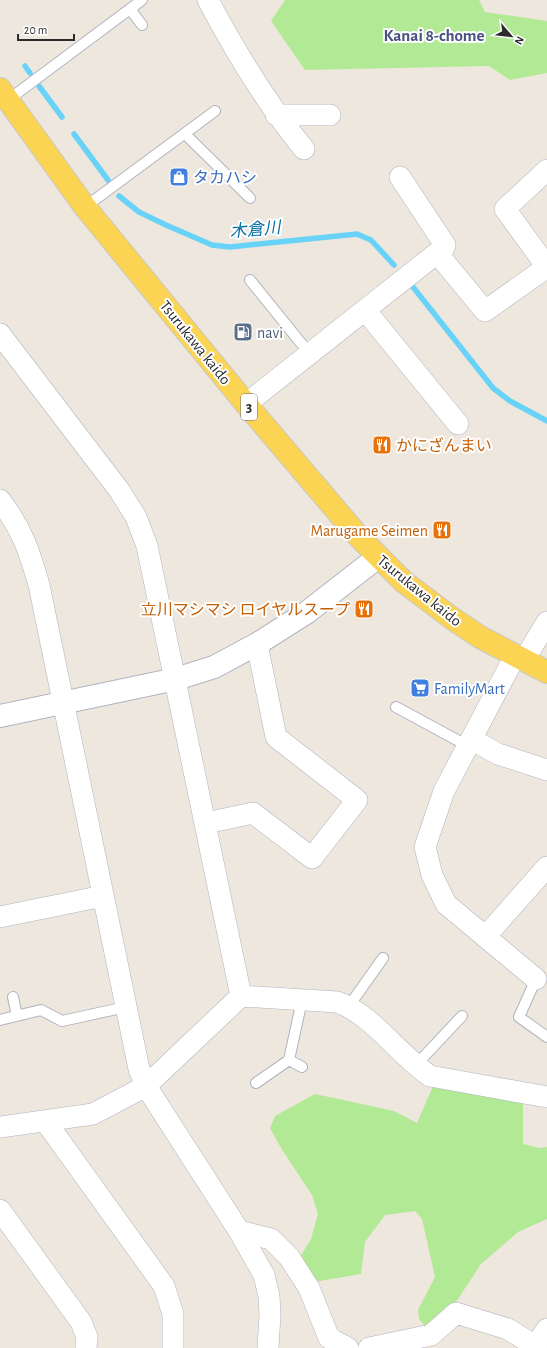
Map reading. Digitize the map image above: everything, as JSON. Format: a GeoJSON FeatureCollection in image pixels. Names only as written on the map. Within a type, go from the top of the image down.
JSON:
{"type":"FeatureCollection","features":[{"type":"Feature","properties":{"kind":"main road","name":"Tsurukawa kaido"},"geometry":{"type":"LineString","coordinates":[[4,95],[86,207],[246,404],[350,527],[378,557],[404,582],[453,619],[480,637],[547,672]]}},
{"type":"Feature","properties":{"kind":"street"},"geometry":{"type":"LineString","coordinates":[[208,0],[234,50],[276,114],[304,149]]}},
{"type":"Feature","properties":{"kind":"street"},"geometry":{"type":"LineString","coordinates":[[276,114],[330,115]]}},
{"type":"Feature","properties":{"kind":"street"},"geometry":{"type":"LineString","coordinates":[[246,404],[437,253],[485,311],[547,267],[505,209],[547,170]]}},
{"type":"Feature","properties":{"kind":"street"},"geometry":{"type":"LineString","coordinates":[[400,177],[445,245],[440,257]]}},
{"type":"Feature","properties":{"kind":"street"},"geometry":{"type":"LineString","coordinates":[[365,310],[458,424]]}},
{"type":"Feature","properties":{"kind":"street"},"geometry":{"type":"LineString","coordinates":[[0,334],[119,490],[136,517],[147,546],[241,996]]}},
{"type":"Feature","properties":{"kind":"street"},"geometry":{"type":"LineString","coordinates":[[0,500],[12,517],[29,549],[39,585],[139,1069],[146,1086],[239,1231],[264,1275],[270,1296],[268,1348]]}},
{"type":"Feature","properties":{"kind":"street"},"geometry":{"type":"LineString","coordinates":[[0,716],[176,679],[214,667],[257,644],[306,613],[378,557]]}},
{"type":"Feature","properties":{"kind":"street"},"geometry":{"type":"LineString","coordinates":[[536,979],[446,904],[432,875],[425,847],[444,791],[469,742],[519,658],[547,622]]}},
{"type":"Feature","properties":{"kind":"street"},"geometry":{"type":"LineString","coordinates":[[206,823],[253,813],[312,858],[357,800],[276,737],[257,644]]}},
{"type":"Feature","properties":{"kind":"street"},"geometry":{"type":"LineString","coordinates":[[469,742],[498,754],[547,770]]}},
{"type":"Feature","properties":{"kind":"street"},"geometry":{"type":"LineString","coordinates":[[485,937],[547,867]]}},
{"type":"Feature","properties":{"kind":"street"},"geometry":{"type":"LineString","coordinates":[[1,912],[103,896]]}},
{"type":"Feature","properties":{"kind":"street"},"geometry":{"type":"LineString","coordinates":[[0,1127],[46,1122],[92,1114],[146,1086],[241,996],[337,1002],[350,1006],[384,1035],[415,1066],[430,1076],[547,1097]]}},
{"type":"Feature","properties":{"kind":"street"},"geometry":{"type":"LineString","coordinates":[[46,1122],[164,1286],[173,1314],[173,1348]]}},
{"type":"Feature","properties":{"kind":"street"},"geometry":{"type":"LineString","coordinates":[[0,1212],[81,1322],[87,1338],[86,1348]]}},
{"type":"Feature","properties":{"kind":"street"},"geometry":{"type":"LineString","coordinates":[[239,1231],[271,1239],[289,1257],[309,1288],[329,1338],[348,1348]]}},
{"type":"Feature","properties":{"kind":"street"},"geometry":{"type":"LineString","coordinates":[[380,1347],[431,1335],[456,1313],[508,1329],[534,1347],[547,1329]]}},
{"type":"Feature","properties":{"kind":"lane"},"geometry":{"type":"LineString","coordinates":[[4,95],[142,0]]}},
{"type":"Feature","properties":{"kind":"lane"},"geometry":{"type":"LineString","coordinates":[[130,9],[142,25]]}},
{"type":"Feature","properties":{"kind":"lane"},"geometry":{"type":"LineString","coordinates":[[86,207],[215,111]]}},
{"type":"Feature","properties":{"kind":"lane"},"geometry":{"type":"LineString","coordinates":[[185,134],[250,198]]}},
{"type":"Feature","properties":{"kind":"lane"},"geometry":{"type":"LineString","coordinates":[[250,280],[309,353]]}},
{"type":"Feature","properties":{"kind":"lane"},"geometry":{"type":"LineString","coordinates":[[396,708],[469,742]]}},
{"type":"Feature","properties":{"kind":"lane"},"geometry":{"type":"LineString","coordinates":[[350,1006],[383,958]]}},
{"type":"Feature","properties":{"kind":"lane"},"geometry":{"type":"LineString","coordinates":[[536,979],[519,1016],[547,1037]]}},
{"type":"Feature","properties":{"kind":"lane"},"geometry":{"type":"LineString","coordinates":[[13,997],[17,1016]]}},
{"type":"Feature","properties":{"kind":"lane"},"geometry":{"type":"LineString","coordinates":[[256,1083],[289,1060],[302,1000]]}},
{"type":"Feature","properties":{"kind":"lane"},"geometry":{"type":"LineString","coordinates":[[0,1020],[41,1010],[62,1021],[126,1007]]}},
{"type":"Feature","properties":{"kind":"lane"},"geometry":{"type":"LineString","coordinates":[[415,1066],[462,1016]]}},
{"type":"Feature","properties":{"kind":"lane"},"geometry":{"type":"LineString","coordinates":[[289,1060],[302,1067]]}},
{"type":"Feature","properties":{"kind":"green space"},"geometry":{"type":"Polygon","coordinates":[[[285,0],[479,0],[485,12],[547,21],[547,73],[510,80],[489,66],[305,70],[271,21],[285,0]]]}},
{"type":"Feature","properties":{"kind":"green space"},"geometry":{"type":"Polygon","coordinates":[[[433,1086],[523,1102],[523,1144],[539,1148],[547,1147],[547,1219],[518,1232],[481,1264],[456,1302],[426,1327],[419,1319],[418,1310],[435,1277],[422,1219],[415,1211],[385,1215],[365,1242],[361,1274],[314,1282],[300,1257],[311,1239],[318,1214],[312,1195],[281,1148],[270,1128],[275,1116],[315,1094],[394,1111],[417,1123],[433,1086]]]}},
{"type":"Feature","properties":{"kind":"waterway","name":"木倉川"},"geometry":{"type":"LineString","coordinates":[[25,66],[30,73]]}},
{"type":"Feature","properties":{"kind":"waterway","name":"木倉川"},"geometry":{"type":"LineString","coordinates":[[39,86],[62,117]]}},
{"type":"Feature","properties":{"kind":"waterway","name":"木倉川"},"geometry":{"type":"LineString","coordinates":[[74,134],[108,180]]}},
{"type":"Feature","properties":{"kind":"waterway","name":"木倉川"},"geometry":{"type":"LineString","coordinates":[[119,196],[139,212],[212,245],[230,247],[357,234],[371,240],[394,265]]}},
{"type":"Feature","properties":{"kind":"waterway","name":"木倉川"},"geometry":{"type":"LineString","coordinates":[[413,287],[493,388],[510,401],[547,421]]}},
{"type":"Feature","properties":{"kind":"place","name":"タカハシ"},"geometry":{"type":"Point","coordinates":[179,177]}},
{"type":"Feature","properties":{"kind":"place","name":"navi"},"geometry":{"type":"Point","coordinates":[243,332]}},
{"type":"Feature","properties":{"kind":"place","name":"かにざんまい"},"geometry":{"type":"Point","coordinates":[382,445]}},
{"type":"Feature","properties":{"kind":"place","name":"Marugame Seimen"},"geometry":{"type":"Point","coordinates":[442,530]}},
{"type":"Feature","properties":{"kind":"place","name":"立川マシマシ ロイヤルスープ"},"geometry":{"type":"Point","coordinates":[364,609]}},
{"type":"Feature","properties":{"kind":"place","name":"FamilyMart"},"geometry":{"type":"Point","coordinates":[420,688]}},
{"type":"Feature","properties":{"kind":"district","name":"Kanai 8-chome"},"geometry":{"type":"Point","coordinates":[434,35]}}]}
